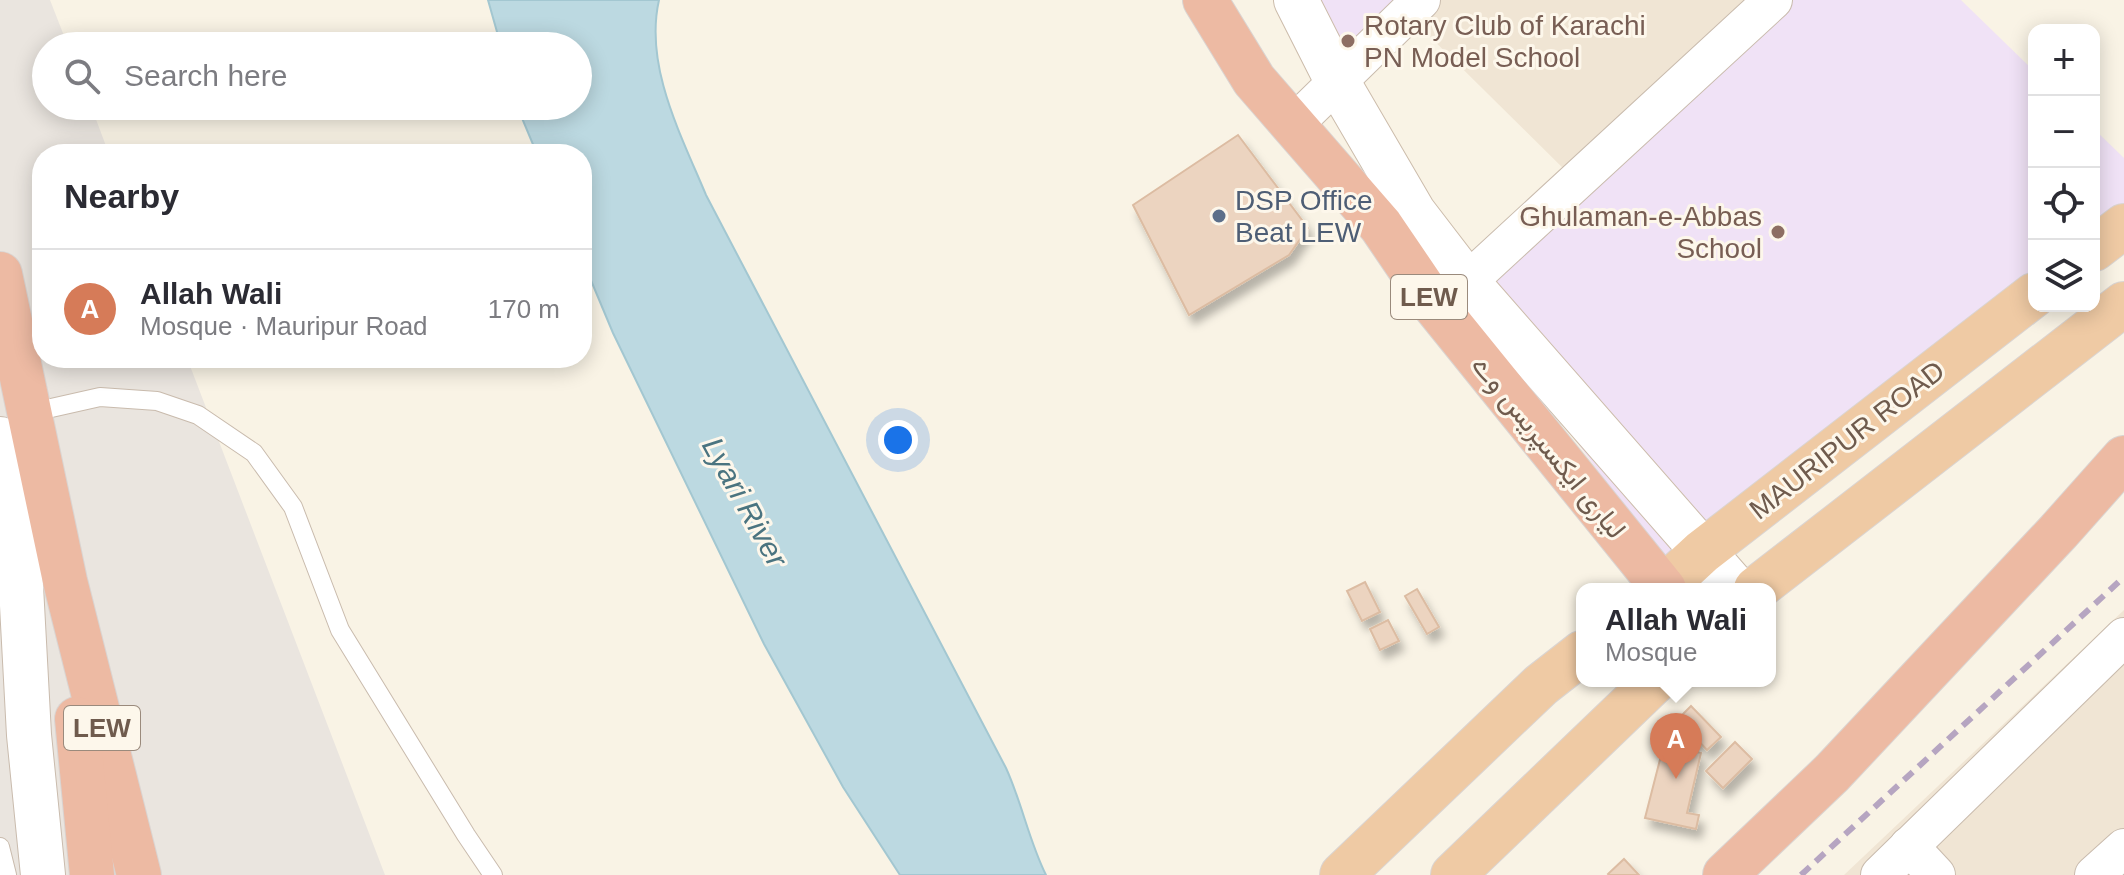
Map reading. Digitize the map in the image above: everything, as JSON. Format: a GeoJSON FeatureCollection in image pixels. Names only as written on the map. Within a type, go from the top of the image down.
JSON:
{"type":"FeatureCollection","features":[{"type":"Feature","properties":{"kind":"highway","name":"لیاری ایکسپریس وے"},"geometry":{"type":"LineString","coordinates":[[1205,0],[1254,80],[1381,226],[1436,307],[1658,583]]}},
{"type":"Feature","properties":{"kind":"highway"},"geometry":{"type":"LineString","coordinates":[[2100,244],[2124,226]]}},
{"type":"Feature","properties":{"kind":"highway","name":"LEW"},"geometry":{"type":"LineString","coordinates":[[0,274],[15,426],[65,581],[141,871]]}},
{"type":"Feature","properties":{"kind":"highway","name":"MAURIPUR ROAD"},"geometry":{"type":"LineString","coordinates":[[1669,583],[1702,552],[2028,300]]}},
{"type":"Feature","properties":{"kind":"highway"},"geometry":{"type":"LineString","coordinates":[[1764,583],[2124,304]]}},
{"type":"Feature","properties":{"kind":"highway"},"geometry":{"type":"LineString","coordinates":[[1725,875],[1832,773],[2124,458]]}},
{"type":"Feature","properties":{"kind":"highway","name":"LEW"},"geometry":{"type":"LineString","coordinates":[[65,581],[92,875]]}},
{"type":"Feature","properties":{"kind":"highway"},"geometry":{"type":"LineString","coordinates":[[1342,875],[1541,685],[1576,658]]}},
{"type":"Feature","properties":{"kind":"highway"},"geometry":{"type":"LineString","coordinates":[[1453,875],[1649,687]]}},
{"type":"Feature","properties":{"kind":"main road"},"geometry":{"type":"LineString","coordinates":[[1296,0],[1337,81],[1414,213],[1467,282],[1730,583]]}},
{"type":"Feature","properties":{"kind":"main road"},"geometry":{"type":"LineString","coordinates":[[15,426],[29,735],[43,875]]}},
{"type":"Feature","properties":{"kind":"street"},"geometry":{"type":"LineString","coordinates":[[1293,125],[1421,0]]}},
{"type":"Feature","properties":{"kind":"street"},"geometry":{"type":"LineString","coordinates":[[1467,282],[1773,0]]}},
{"type":"Feature","properties":{"kind":"street"},"geometry":{"type":"LineString","coordinates":[[1880,875],[2124,637]]}},
{"type":"Feature","properties":{"kind":"street"},"geometry":{"type":"LineString","coordinates":[[1909,846],[1936,875]]}},
{"type":"Feature","properties":{"kind":"street"},"geometry":{"type":"LineString","coordinates":[[2094,875],[2124,848]]}},
{"type":"Feature","properties":{"kind":"lane"},"geometry":{"type":"LineString","coordinates":[[15,426],[100,397],[157,401],[198,415],[254,453],[293,507],[340,630],[493,875]]}},
{"type":"Feature","properties":{"kind":"lane"},"geometry":{"type":"LineString","coordinates":[[0,847],[7,875]]}},
{"type":"Feature","properties":{"kind":"shaded area"},"geometry":{"type":"Polygon","coordinates":[[[0,0],[50,0],[63,32],[32,32],[32,120],[96,120],[105,144],[32,144],[32,368],[191,368],[385,875],[0,875],[0,0]]]}},
{"type":"Feature","properties":{"kind":"shaded area","name":"Rotary Club of Karachi PN Model School"},"geometry":{"type":"Polygon","coordinates":[[[1295,0],[1421,0],[1337,81],[1295,0]]]}},
{"type":"Feature","properties":{"kind":"shaded area"},"geometry":{"type":"Polygon","coordinates":[[[1421,0],[1773,0],[1576,181],[1407,14],[1421,0]]]}},
{"type":"Feature","properties":{"kind":"shaded area","name":"Ghulaman-e-Abbas School"},"geometry":{"type":"Polygon","coordinates":[[[1773,0],[1961,0],[2028,65],[2028,299],[1666,564],[1463,286],[1773,0]]]}},
{"type":"Feature","properties":{"kind":"shaded area"},"geometry":{"type":"Polygon","coordinates":[[[2100,135],[2124,158],[2124,226],[2100,244],[2100,135]]]}},
{"type":"Feature","properties":{"kind":"shaded area"},"geometry":{"type":"Polygon","coordinates":[[[2124,610],[2124,875],[1844,875],[2124,610]]]}},
{"type":"Feature","properties":{"kind":"water","name":"Lyari River"},"geometry":{"type":"Polygon","coordinates":[[[488,0],[659,0],[656,50],[661,75],[676,124],[706,195],[1006,768],[1046,875],[900,875],[843,787],[764,644],[613,333],[592,283],[592,144],[533,144],[523,120],[592,120],[592,32],[497,32],[488,0]]]}},
{"type":"Feature","properties":{"kind":"building","name":"DSP Office Beat LEW"},"geometry":{"type":"Polygon","coordinates":[[[1238,135],[1308,228],[1289,255],[1189,315],[1133,205],[1238,135]]]}},
{"type":"Feature","properties":{"kind":"building"},"geometry":{"type":"Polygon","coordinates":[[[1365,582],[1380,612],[1362,621],[1347,591],[1365,582]]]}},
{"type":"Feature","properties":{"kind":"building"},"geometry":{"type":"Polygon","coordinates":[[[1417,589],[1439,627],[1427,634],[1405,596],[1417,589]]]}},
{"type":"Feature","properties":{"kind":"building"},"geometry":{"type":"Polygon","coordinates":[[[1388,620],[1399,641],[1380,650],[1370,629],[1388,620]]]}},
{"type":"Feature","properties":{"kind":"building"},"geometry":{"type":"Polygon","coordinates":[[[1691,706],[1721,737],[1707,750],[1678,719],[1691,706]]]}},
{"type":"Feature","properties":{"kind":"building"},"geometry":{"type":"Polygon","coordinates":[[[1735,742],[1752,759],[1723,788],[1706,771],[1735,742]]]}},
{"type":"Feature","properties":{"kind":"building"},"geometry":{"type":"Polygon","coordinates":[[[1664,744],[1701,753],[1687,813],[1699,815],[1696,829],[1645,818],[1664,744]]]}},
{"type":"Feature","properties":{"kind":"building"},"geometry":{"type":"Polygon","coordinates":[[[1624,859],[1639,875],[1608,874],[1624,859]]]}},
{"type":"Feature","properties":{"kind":"railway"},"geometry":{"type":"LineString","coordinates":[[1801,875],[2124,577]]}},
{"type":"Feature","properties":{"kind":"place","name":"Rotary Club of Karachi PN Model School"},"geometry":{"type":"Point","coordinates":[1348,41]}},
{"type":"Feature","properties":{"kind":"place","name":"DSP Office Beat LEW"},"geometry":{"type":"Point","coordinates":[1219,216]}},
{"type":"Feature","properties":{"kind":"place","name":"Ghulaman-e-Abbas School"},"geometry":{"type":"Point","coordinates":[1778,232]}},
{"type":"Feature","properties":{"kind":"place","name":"Allah Wali"},"geometry":{"type":"Point","coordinates":[1676,779]}}]}
